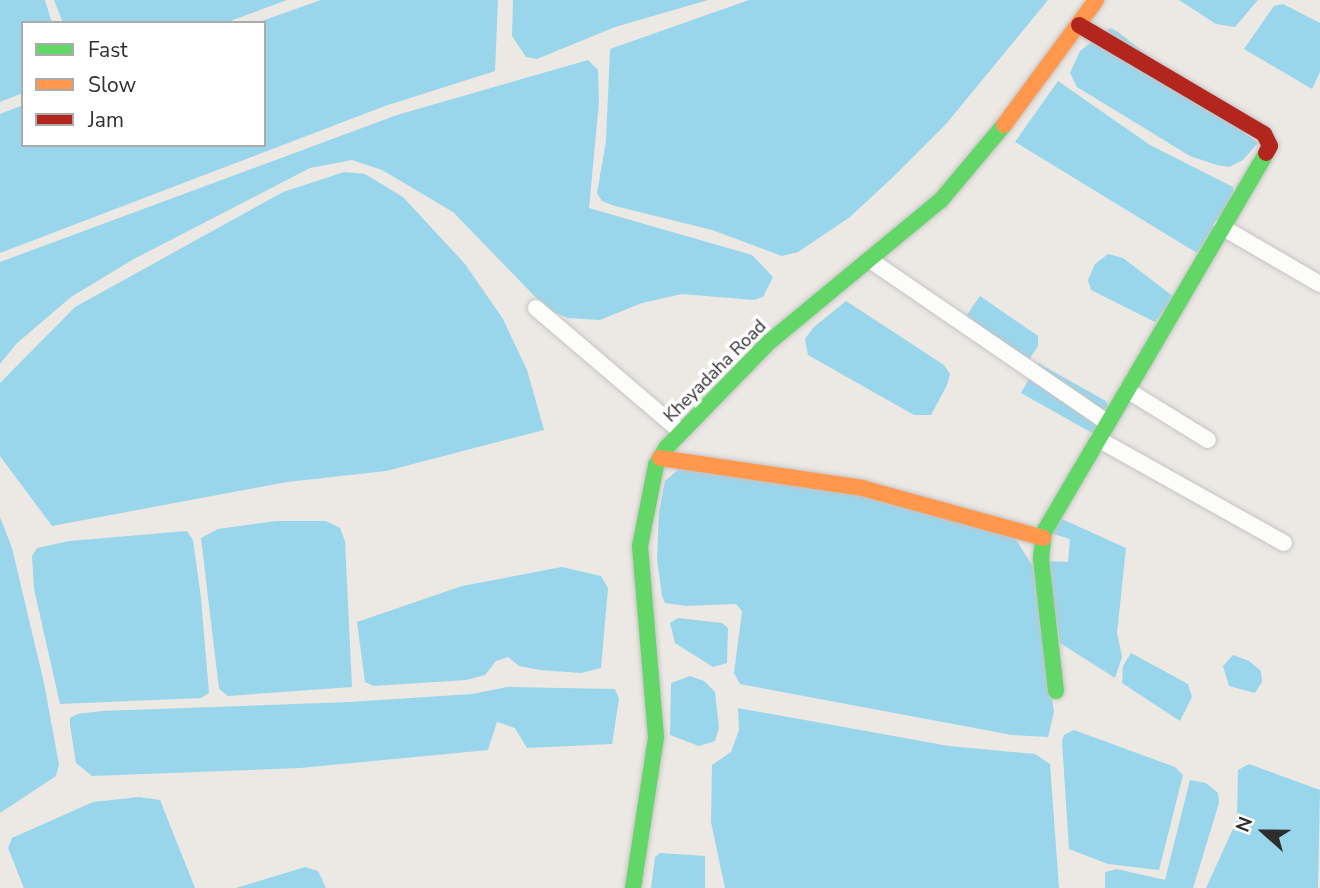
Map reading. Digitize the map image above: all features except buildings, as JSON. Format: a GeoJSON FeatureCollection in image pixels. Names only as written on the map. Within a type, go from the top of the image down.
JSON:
{"type":"FeatureCollection","features":[{"type":"Feature","properties":{"kind":"street","name":"Kheyadaha Road"},"geometry":{"type":"LineString","coordinates":[[633,888],[656,737],[640,545],[647,498],[660,458],[681,432],[768,343],[942,200],[974,166],[1096,0]]}},
{"type":"Feature","properties":{"kind":"street"},"geometry":{"type":"LineString","coordinates":[[1056,691],[1046,619],[1043,538],[1107,422],[1266,157],[1269,139],[1079,25]]}},
{"type":"Feature","properties":{"kind":"street"},"geometry":{"type":"LineString","coordinates":[[1222,228],[1320,284]]}},
{"type":"Feature","properties":{"kind":"street"},"geometry":{"type":"LineString","coordinates":[[870,260],[1107,422]]}},
{"type":"Feature","properties":{"kind":"street"},"geometry":{"type":"LineString","coordinates":[[536,308],[681,432]]}},
{"type":"Feature","properties":{"kind":"street"},"geometry":{"type":"LineString","coordinates":[[1127,390],[1208,440]]}},
{"type":"Feature","properties":{"kind":"street"},"geometry":{"type":"LineString","coordinates":[[1098,439],[1284,543]]}},
{"type":"Feature","properties":{"kind":"street"},"geometry":{"type":"LineString","coordinates":[[660,458],[873,491],[1043,538]]}},
{"type":"Feature","properties":{"kind":"water"},"geometry":{"type":"Polygon","coordinates":[[[0,0],[45,0],[51,21],[21,21],[21,94],[0,102],[0,0]]]}},
{"type":"Feature","properties":{"kind":"water"},"geometry":{"type":"Polygon","coordinates":[[[54,0],[287,0],[230,21],[62,21],[54,0]]]}},
{"type":"Feature","properties":{"kind":"water"},"geometry":{"type":"Polygon","coordinates":[[[321,0],[498,0],[495,71],[385,106],[0,253],[0,114],[21,106],[21,147],[266,147],[266,21],[262,21],[321,0]]]}},
{"type":"Feature","properties":{"kind":"water"},"geometry":{"type":"Polygon","coordinates":[[[513,0],[708,0],[615,27],[537,59],[526,57],[512,36],[513,0]]]}},
{"type":"Feature","properties":{"kind":"water"},"geometry":{"type":"Polygon","coordinates":[[[749,0],[1048,0],[946,124],[892,178],[850,217],[798,252],[782,256],[712,230],[615,206],[602,201],[597,193],[606,141],[610,49],[749,0]]]}},
{"type":"Feature","properties":{"kind":"water"},"geometry":{"type":"Polygon","coordinates":[[[1179,0],[1258,0],[1235,27],[1216,24],[1179,0]]]}},
{"type":"Feature","properties":{"kind":"water"},"geometry":{"type":"Polygon","coordinates":[[[1283,4],[1320,23],[1320,72],[1312,89],[1244,49],[1274,6],[1283,4]]]}},
{"type":"Feature","properties":{"kind":"water"},"geometry":{"type":"Polygon","coordinates":[[[1110,28],[1258,143],[1243,160],[1229,167],[1217,165],[1190,156],[1077,87],[1070,73],[1080,51],[1110,28]]]}},
{"type":"Feature","properties":{"kind":"water"},"geometry":{"type":"Polygon","coordinates":[[[588,60],[598,70],[599,102],[589,208],[752,255],[773,277],[763,297],[754,300],[682,294],[642,303],[600,320],[568,318],[548,310],[453,212],[382,170],[352,160],[310,168],[132,260],[71,297],[16,344],[0,364],[0,262],[397,115],[588,60]]]}},
{"type":"Feature","properties":{"kind":"water"},"geometry":{"type":"Polygon","coordinates":[[[1058,81],[1150,145],[1233,187],[1234,193],[1197,253],[1015,142],[1058,81]]]}},
{"type":"Feature","properties":{"kind":"water"},"geometry":{"type":"Polygon","coordinates":[[[344,172],[365,174],[403,197],[465,264],[503,319],[527,370],[544,430],[386,471],[287,482],[52,526],[0,456],[0,383],[75,307],[283,192],[344,172]]]}},
{"type":"Feature","properties":{"kind":"water"},"geometry":{"type":"Polygon","coordinates":[[[1108,254],[1123,258],[1174,297],[1155,322],[1091,290],[1088,280],[1095,264],[1108,254]]]}},
{"type":"Feature","properties":{"kind":"water"},"geometry":{"type":"Polygon","coordinates":[[[980,296],[1038,336],[1038,346],[1024,367],[962,322],[980,296]]]}},
{"type":"Feature","properties":{"kind":"water"},"geometry":{"type":"Polygon","coordinates":[[[846,301],[944,365],[950,374],[931,415],[914,415],[808,355],[805,339],[814,327],[846,301]]]}},
{"type":"Feature","properties":{"kind":"water"},"geometry":{"type":"Polygon","coordinates":[[[1038,363],[1106,401],[1108,406],[1094,434],[1021,393],[1038,363]]]}},
{"type":"Feature","properties":{"kind":"water"},"geometry":{"type":"Polygon","coordinates":[[[679,469],[833,489],[1014,536],[1033,567],[1054,712],[1048,737],[1012,735],[740,684],[734,673],[742,611],[736,604],[686,606],[665,603],[662,596],[657,559],[659,512],[665,481],[679,469]]]}},
{"type":"Feature","properties":{"kind":"water"},"geometry":{"type":"Polygon","coordinates":[[[0,517],[12,548],[44,683],[59,765],[56,776],[0,813],[0,517]]]}},
{"type":"Feature","properties":{"kind":"water"},"geometry":{"type":"Polygon","coordinates":[[[1062,519],[1126,548],[1117,633],[1122,657],[1115,678],[1060,643],[1047,561],[1068,562],[1070,539],[1050,533],[1062,519]]]}},
{"type":"Feature","properties":{"kind":"water"},"geometry":{"type":"Polygon","coordinates":[[[277,521],[326,521],[340,528],[345,541],[352,687],[228,696],[219,689],[201,538],[218,529],[277,521]]]}},
{"type":"Feature","properties":{"kind":"water"},"geometry":{"type":"Polygon","coordinates":[[[187,531],[193,540],[201,598],[209,693],[201,698],[60,704],[34,589],[32,556],[37,548],[69,541],[187,531]]]}},
{"type":"Feature","properties":{"kind":"water"},"geometry":{"type":"Polygon","coordinates":[[[562,567],[601,576],[608,588],[601,668],[581,673],[540,670],[519,666],[508,657],[496,661],[485,675],[466,680],[374,686],[365,682],[357,622],[462,586],[562,567]]]}},
{"type":"Feature","properties":{"kind":"water"},"geometry":{"type":"Polygon","coordinates":[[[678,618],[722,623],[728,628],[727,663],[713,667],[675,643],[670,623],[678,618]]]}},
{"type":"Feature","properties":{"kind":"water"},"geometry":{"type":"Polygon","coordinates":[[[1131,653],[1188,684],[1192,697],[1180,721],[1122,683],[1123,666],[1131,653]]]}},
{"type":"Feature","properties":{"kind":"water"},"geometry":{"type":"Polygon","coordinates":[[[1233,655],[1249,661],[1261,671],[1262,682],[1255,693],[1229,686],[1223,666],[1233,655]]]}},
{"type":"Feature","properties":{"kind":"water"},"geometry":{"type":"Polygon","coordinates":[[[690,676],[704,681],[715,692],[719,728],[715,741],[699,746],[670,735],[671,683],[690,676]]]}},
{"type":"Feature","properties":{"kind":"water"},"geometry":{"type":"Polygon","coordinates":[[[507,687],[615,689],[619,699],[612,744],[527,748],[515,728],[497,722],[488,750],[300,768],[92,776],[76,763],[70,725],[70,718],[78,714],[101,711],[349,702],[472,694],[507,687]]]}},
{"type":"Feature","properties":{"kind":"water"},"geometry":{"type":"Polygon","coordinates":[[[738,708],[949,746],[1035,754],[1050,764],[1059,888],[725,888],[711,822],[712,765],[731,752],[739,730],[738,708]]]}},
{"type":"Feature","properties":{"kind":"water"},"geometry":{"type":"Polygon","coordinates":[[[1074,730],[1175,767],[1183,775],[1159,870],[1108,864],[1069,849],[1062,741],[1064,735],[1074,730]]]}},
{"type":"Feature","properties":{"kind":"water"},"geometry":{"type":"Polygon","coordinates":[[[1249,764],[1320,790],[1318,888],[1206,888],[1237,820],[1238,770],[1249,764]]]}},
{"type":"Feature","properties":{"kind":"water"},"geometry":{"type":"Polygon","coordinates":[[[1190,780],[1206,783],[1218,793],[1219,803],[1193,888],[1105,888],[1105,872],[1117,869],[1165,880],[1190,780]]]}},
{"type":"Feature","properties":{"kind":"water"},"geometry":{"type":"Polygon","coordinates":[[[139,797],[160,800],[195,888],[24,888],[8,848],[12,838],[93,802],[139,797]]]}},
{"type":"Feature","properties":{"kind":"water"},"geometry":{"type":"Polygon","coordinates":[[[660,853],[705,856],[705,888],[651,888],[655,857],[660,853]]]}},
{"type":"Feature","properties":{"kind":"water"},"geometry":{"type":"Polygon","coordinates":[[[305,867],[318,871],[326,888],[236,888],[305,867]]]}},
{"type":"Feature","properties":{"kind":"traffic: fast"},"geometry":{"type":"LineString","coordinates":[[633,888],[656,737],[640,546],[656,465],[667,447],[768,343],[941,200],[1004,125]]}},
{"type":"Feature","properties":{"kind":"traffic: fast"},"geometry":{"type":"LineString","coordinates":[[1056,691],[1041,559],[1044,532],[1266,153]]}},
{"type":"Feature","properties":{"kind":"traffic: slow"},"geometry":{"type":"LineString","coordinates":[[1004,125],[1096,0]]}},
{"type":"Feature","properties":{"kind":"traffic: slow"},"geometry":{"type":"LineString","coordinates":[[660,458],[862,488],[1043,538]]}},
{"type":"Feature","properties":{"kind":"traffic: jam"},"geometry":{"type":"LineString","coordinates":[[1079,25],[1264,134],[1270,146],[1266,153]]}}]}
